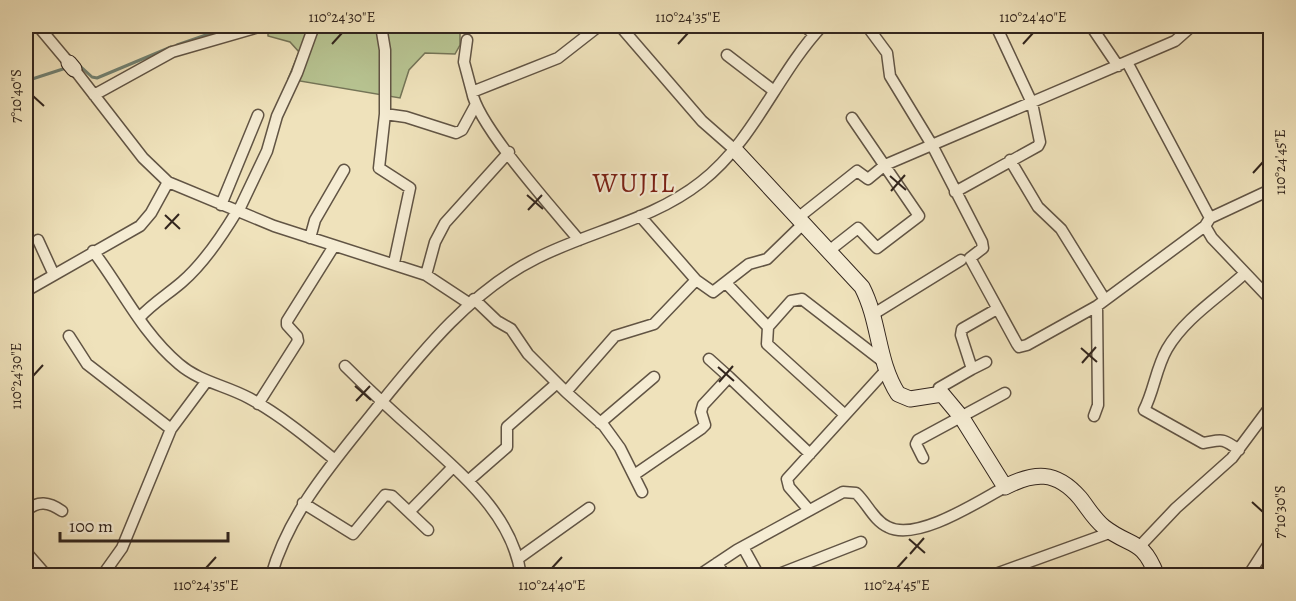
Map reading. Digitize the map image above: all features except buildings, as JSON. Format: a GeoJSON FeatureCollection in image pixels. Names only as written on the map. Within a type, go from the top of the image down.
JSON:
{"type":"FeatureCollection","features":[{"type":"Feature","properties":{"kind":"street"},"geometry":{"type":"LineString","coordinates":[[38,26],[143,158],[168,182],[221,205],[310,238],[426,275],[512,329],[528,354],[556,384],[600,423],[620,448],[642,492]]}},
{"type":"Feature","properties":{"kind":"street"},"geometry":{"type":"LineString","coordinates":[[94,94],[172,52],[262,26]]}},
{"type":"Feature","properties":{"kind":"street"},"geometry":{"type":"LineString","coordinates":[[139,318],[165,292],[184,280],[214,245],[238,211],[267,151],[277,116],[297,73],[314,26]]}},
{"type":"Feature","properties":{"kind":"street"},"geometry":{"type":"LineString","coordinates":[[381,26],[386,50],[385,114],[379,168],[410,188],[394,263]]}},
{"type":"Feature","properties":{"kind":"street"},"geometry":{"type":"LineString","coordinates":[[472,92],[558,58],[598,26]]}},
{"type":"Feature","properties":{"kind":"street"},"geometry":{"type":"LineString","coordinates":[[620,26],[702,121],[735,150],[862,287],[872,315],[884,365],[894,387],[903,398],[910,399],[939,393],[948,399],[1005,487]]}},
{"type":"Feature","properties":{"kind":"street"},"geometry":{"type":"LineString","coordinates":[[804,26],[814,34]]}},
{"type":"Feature","properties":{"kind":"street"},"geometry":{"type":"LineString","coordinates":[[271,576],[285,537],[303,503],[382,402],[472,302],[518,268],[579,240],[640,216],[685,194],[735,150],[774,91],[822,26]]}},
{"type":"Feature","properties":{"kind":"street"},"geometry":{"type":"LineString","coordinates":[[867,26],[887,53],[890,76],[932,144],[982,242],[983,248],[969,256],[1017,345],[1022,347],[1101,303],[1207,222],[1270,190]]}},
{"type":"Feature","properties":{"kind":"street"},"geometry":{"type":"LineString","coordinates":[[955,192],[1038,146],[1040,142],[1032,103],[996,26]]}},
{"type":"Feature","properties":{"kind":"street"},"geometry":{"type":"LineString","coordinates":[[1091,26],[1122,64],[1207,222],[1212,238],[1270,299]]}},
{"type":"Feature","properties":{"kind":"street"},"geometry":{"type":"LineString","coordinates":[[640,216],[696,280],[711,292],[749,264],[766,259],[801,220],[855,172],[857,171],[867,179],[885,165],[1175,41],[1192,26]]}},
{"type":"Feature","properties":{"kind":"street"},"geometry":{"type":"LineString","coordinates":[[467,39],[464,62],[475,106],[508,152],[579,240]]}},
{"type":"Feature","properties":{"kind":"street"},"geometry":{"type":"LineString","coordinates":[[727,55],[774,91]]}},
{"type":"Feature","properties":{"kind":"street"},"geometry":{"type":"LineString","coordinates":[[385,114],[406,117],[456,133],[462,130],[475,106]]}},
{"type":"Feature","properties":{"kind":"street"},"geometry":{"type":"LineString","coordinates":[[221,205],[258,115]]}},
{"type":"Feature","properties":{"kind":"street"},"geometry":{"type":"LineString","coordinates":[[830,250],[858,228],[877,248],[919,214],[852,118]]}},
{"type":"Feature","properties":{"kind":"street"},"geometry":{"type":"LineString","coordinates":[[426,275],[435,242],[445,223],[508,152]]}},
{"type":"Feature","properties":{"kind":"street"},"geometry":{"type":"LineString","coordinates":[[1010,160],[1038,207],[1061,229],[1101,303],[1098,405],[1094,416]]}},
{"type":"Feature","properties":{"kind":"street"},"geometry":{"type":"LineString","coordinates":[[310,238],[315,220],[344,170]]}},
{"type":"Feature","properties":{"kind":"street"},"geometry":{"type":"LineString","coordinates":[[26,291],[140,226],[151,213],[168,182]]}},
{"type":"Feature","properties":{"kind":"street"},"geometry":{"type":"LineString","coordinates":[[38,240],[54,274]]}},
{"type":"Feature","properties":{"kind":"street"},"geometry":{"type":"LineString","coordinates":[[258,404],[298,341],[297,336],[287,325],[287,321],[334,246]]}},
{"type":"Feature","properties":{"kind":"street"},"geometry":{"type":"LineString","coordinates":[[93,251],[150,336],[168,355],[206,382],[234,391],[258,404],[335,460]]}},
{"type":"Feature","properties":{"kind":"street"},"geometry":{"type":"LineString","coordinates":[[872,315],[961,260]]}},
{"type":"Feature","properties":{"kind":"street"},"geometry":{"type":"LineString","coordinates":[[1239,450],[1224,439],[1214,438],[1203,443],[1182,429],[1144,410],[1156,373],[1172,341],[1194,317],[1244,274]]}},
{"type":"Feature","properties":{"kind":"street"},"geometry":{"type":"LineString","coordinates":[[566,392],[615,336],[654,324],[696,280]]}},
{"type":"Feature","properties":{"kind":"street"},"geometry":{"type":"LineString","coordinates":[[726,283],[768,327]]}},
{"type":"Feature","properties":{"kind":"street"},"geometry":{"type":"LineString","coordinates":[[844,414],[767,344],[768,327],[791,301],[802,299],[884,365]]}},
{"type":"Feature","properties":{"kind":"street"},"geometry":{"type":"LineString","coordinates":[[972,369],[961,332],[996,309]]}},
{"type":"Feature","properties":{"kind":"street"},"geometry":{"type":"LineString","coordinates":[[69,336],[87,364],[171,429]]}},
{"type":"Feature","properties":{"kind":"street"},"geometry":{"type":"LineString","coordinates":[[709,359],[810,454]]}},
{"type":"Feature","properties":{"kind":"street"},"geometry":{"type":"LineString","coordinates":[[939,393],[939,388],[986,362]]}},
{"type":"Feature","properties":{"kind":"street"},"geometry":{"type":"LineString","coordinates":[[809,510],[789,487],[787,479],[884,365]]}},
{"type":"Feature","properties":{"kind":"street"},"geometry":{"type":"LineString","coordinates":[[345,366],[453,466],[494,511],[519,558],[521,576]]}},
{"type":"Feature","properties":{"kind":"street"},"geometry":{"type":"LineString","coordinates":[[600,423],[654,377]]}},
{"type":"Feature","properties":{"kind":"street"},"geometry":{"type":"LineString","coordinates":[[634,475],[702,429],[705,424],[701,412],[703,405],[729,377]]}},
{"type":"Feature","properties":{"kind":"street"},"geometry":{"type":"LineString","coordinates":[[102,576],[122,548],[171,429],[206,382]]}},
{"type":"Feature","properties":{"kind":"street"},"geometry":{"type":"LineString","coordinates":[[468,481],[507,447],[507,427],[556,384]]}},
{"type":"Feature","properties":{"kind":"street"},"geometry":{"type":"LineString","coordinates":[[923,459],[916,442],[1005,393]]}},
{"type":"Feature","properties":{"kind":"street"},"geometry":{"type":"LineString","coordinates":[[1140,546],[1176,508],[1239,450],[1270,407]]}},
{"type":"Feature","properties":{"kind":"street"},"geometry":{"type":"LineString","coordinates":[[409,512],[453,466]]}},
{"type":"Feature","properties":{"kind":"street"},"geometry":{"type":"LineString","coordinates":[[698,576],[742,547],[843,492],[856,493],[885,526],[908,530],[942,520],[1030,476],[1045,476],[1074,492],[1101,525],[1140,546],[1157,576]]}},
{"type":"Feature","properties":{"kind":"street"},"geometry":{"type":"LineString","coordinates":[[303,503],[349,534],[356,533],[385,495],[392,496],[428,530]]}},
{"type":"Feature","properties":{"kind":"street"},"geometry":{"type":"LineString","coordinates":[[26,511],[44,502],[62,511]]}},
{"type":"Feature","properties":{"kind":"street"},"geometry":{"type":"LineString","coordinates":[[519,558],[589,508]]}},
{"type":"Feature","properties":{"kind":"street"},"geometry":{"type":"LineString","coordinates":[[990,576],[1112,532]]}},
{"type":"Feature","properties":{"kind":"street"},"geometry":{"type":"LineString","coordinates":[[774,576],[861,542]]}},
{"type":"Feature","properties":{"kind":"street"},"geometry":{"type":"LineString","coordinates":[[1248,576],[1270,542]]}},
{"type":"Feature","properties":{"kind":"street"},"geometry":{"type":"LineString","coordinates":[[742,547],[759,576]]}},
{"type":"Feature","properties":{"kind":"street"},"geometry":{"type":"LineString","coordinates":[[26,552],[47,576]]}},
{"type":"Feature","properties":{"kind":"street"},"geometry":{"type":"LineString","coordinates":[[717,563],[725,576]]}},
{"type":"Feature","properties":{"kind":"green space"},"geometry":{"type":"Polygon","coordinates":[[[268,26],[460,26],[460,45],[455,54],[425,53],[409,70],[400,98],[288,79],[299,52],[290,42],[268,36],[268,26]]]}},
{"type":"Feature","properties":{"kind":"waterway"},"geometry":{"type":"LineString","coordinates":[[177,45],[232,26]]}},
{"type":"Feature","properties":{"kind":"waterway"},"geometry":{"type":"LineString","coordinates":[[80,66],[92,77],[97,78],[171,47]]}},
{"type":"Feature","properties":{"kind":"waterway"},"geometry":{"type":"LineString","coordinates":[[26,81],[66,68]]}},
{"type":"Feature","properties":{"kind":"district","name":"WUJIL"},"geometry":{"type":"Point","coordinates":[634,183]}}]}
